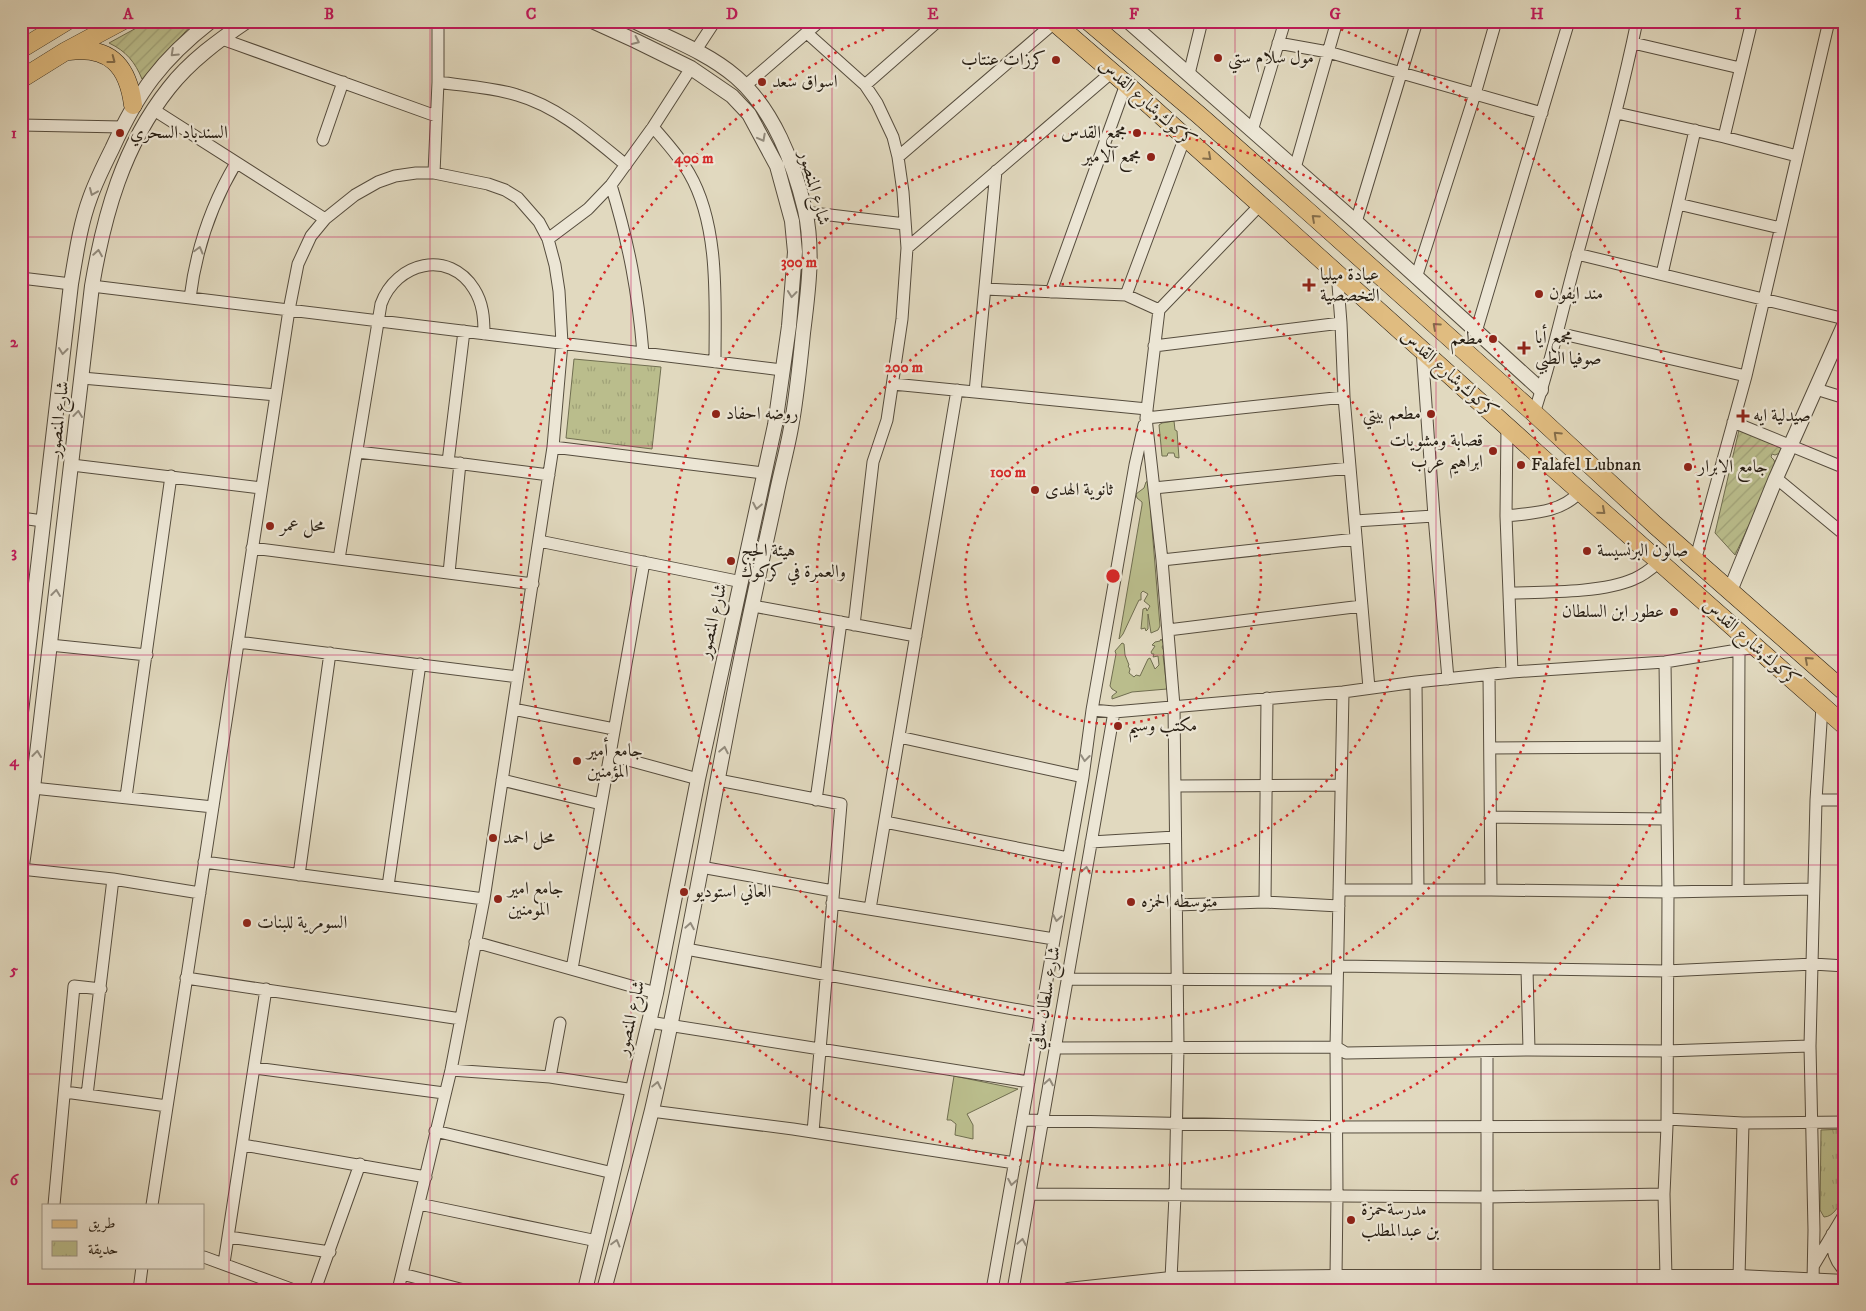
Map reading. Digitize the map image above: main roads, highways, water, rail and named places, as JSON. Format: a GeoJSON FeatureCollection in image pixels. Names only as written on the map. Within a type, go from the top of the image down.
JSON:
{"type":"FeatureCollection","features":[{"type":"Feature","properties":{"kind":"main road"},"geometry":{"type":"LineString","coordinates":[[21,49],[67,21]]}},
{"type":"Feature","properties":{"kind":"main road"},"geometry":{"type":"LineString","coordinates":[[21,80],[66,51],[122,21]]}},
{"type":"Feature","properties":{"kind":"main road"},"geometry":{"type":"LineString","coordinates":[[1072,38],[1087,21]]}},
{"type":"Feature","properties":{"kind":"main road","name":"كركوك,شارع القدس"},"geometry":{"type":"LineString","coordinates":[[1087,21],[1199,114],[1534,413],[1695,561],[1845,692]]}},
{"type":"Feature","properties":{"kind":"main road","name":"كركوك,شارع القدس"},"geometry":{"type":"LineString","coordinates":[[1054,22],[1261,204],[1659,562],[1748,649],[1845,726]]}},
{"type":"Feature","properties":{"kind":"main road"},"geometry":{"type":"LineString","coordinates":[[66,51],[90,50],[109,57],[117,63],[127,78],[131,89],[133,105]]}},
{"type":"Feature","properties":{"kind":"main road"},"geometry":{"type":"LineString","coordinates":[[1639,544],[1655,525]]}},
{"type":"Feature","properties":{"kind":"place","name":"مول سلام ستي"},"geometry":{"type":"Point","coordinates":[1218,58]}},
{"type":"Feature","properties":{"kind":"place","name":"كرزات عنتاب"},"geometry":{"type":"Point","coordinates":[1056,60]}},
{"type":"Feature","properties":{"kind":"place","name":"اسواق سعد"},"geometry":{"type":"Point","coordinates":[762,82]}},
{"type":"Feature","properties":{"kind":"place","name":"السندباد السحري"},"geometry":{"type":"Point","coordinates":[120,133]}},
{"type":"Feature","properties":{"kind":"place","name":"مجمع القدس"},"geometry":{"type":"Point","coordinates":[1137,133]}},
{"type":"Feature","properties":{"kind":"place","name":"مجمع الامير"},"geometry":{"type":"Point","coordinates":[1151,157]}},
{"type":"Feature","properties":{"kind":"place","name":"عيادة ميليا التخصصية"},"geometry":{"type":"Point","coordinates":[1309,285]}},
{"type":"Feature","properties":{"kind":"place","name":"مند ايفون"},"geometry":{"type":"Point","coordinates":[1539,294]}},
{"type":"Feature","properties":{"kind":"place","name":"مطعم"},"geometry":{"type":"Point","coordinates":[1493,339]}},
{"type":"Feature","properties":{"kind":"place","name":"مجمع أيا صوفيا الطبي"},"geometry":{"type":"Point","coordinates":[1524,348]}},
{"type":"Feature","properties":{"kind":"place","name":"روضه احفاد"},"geometry":{"type":"Point","coordinates":[716,414]}},
{"type":"Feature","properties":{"kind":"place","name":"مطعم بيتي"},"geometry":{"type":"Point","coordinates":[1431,414]}},
{"type":"Feature","properties":{"kind":"place","name":"صیدلیة ایە"},"geometry":{"type":"Point","coordinates":[1743,416]}},
{"type":"Feature","properties":{"kind":"place","name":"قصابة ومشويات ابراهيم عرب"},"geometry":{"type":"Point","coordinates":[1493,451]}},
{"type":"Feature","properties":{"kind":"place","name":"Falafel Lubnan"},"geometry":{"type":"Point","coordinates":[1521,465]}},
{"type":"Feature","properties":{"kind":"place","name":"جامع الابرار"},"geometry":{"type":"Point","coordinates":[1688,467]}},
{"type":"Feature","properties":{"kind":"place","name":"ثانوية الهدى"},"geometry":{"type":"Point","coordinates":[1035,490]}},
{"type":"Feature","properties":{"kind":"place","name":"محل عمر"},"geometry":{"type":"Point","coordinates":[270,526]}},
{"type":"Feature","properties":{"kind":"place","name":"صالون البرنسيسة"},"geometry":{"type":"Point","coordinates":[1587,551]}},
{"type":"Feature","properties":{"kind":"place","name":"هيئة الحج والعمرة في كركوك"},"geometry":{"type":"Point","coordinates":[731,561]}},
{"type":"Feature","properties":{"kind":"place","name":"عطور ابن السلطان"},"geometry":{"type":"Point","coordinates":[1674,612]}},
{"type":"Feature","properties":{"kind":"place","name":"مكتب وسيم"},"geometry":{"type":"Point","coordinates":[1118,726]}},
{"type":"Feature","properties":{"kind":"place","name":"جامع أمير المؤمنين"},"geometry":{"type":"Point","coordinates":[577,761]}},
{"type":"Feature","properties":{"kind":"place","name":"محل احمد"},"geometry":{"type":"Point","coordinates":[493,838]}},
{"type":"Feature","properties":{"kind":"place","name":"العاني استوديو"},"geometry":{"type":"Point","coordinates":[684,892]}},
{"type":"Feature","properties":{"kind":"place","name":"جامع امير المومنين"},"geometry":{"type":"Point","coordinates":[498,899]}},
{"type":"Feature","properties":{"kind":"place","name":"متوسطه الحمزه"},"geometry":{"type":"Point","coordinates":[1131,902]}},
{"type":"Feature","properties":{"kind":"place","name":"السومرية للبنات"},"geometry":{"type":"Point","coordinates":[247,923]}},
{"type":"Feature","properties":{"kind":"place","name":"مدرسةحمزة بن عبدالمطلب"},"geometry":{"type":"Point","coordinates":[1351,1220]}}]}
